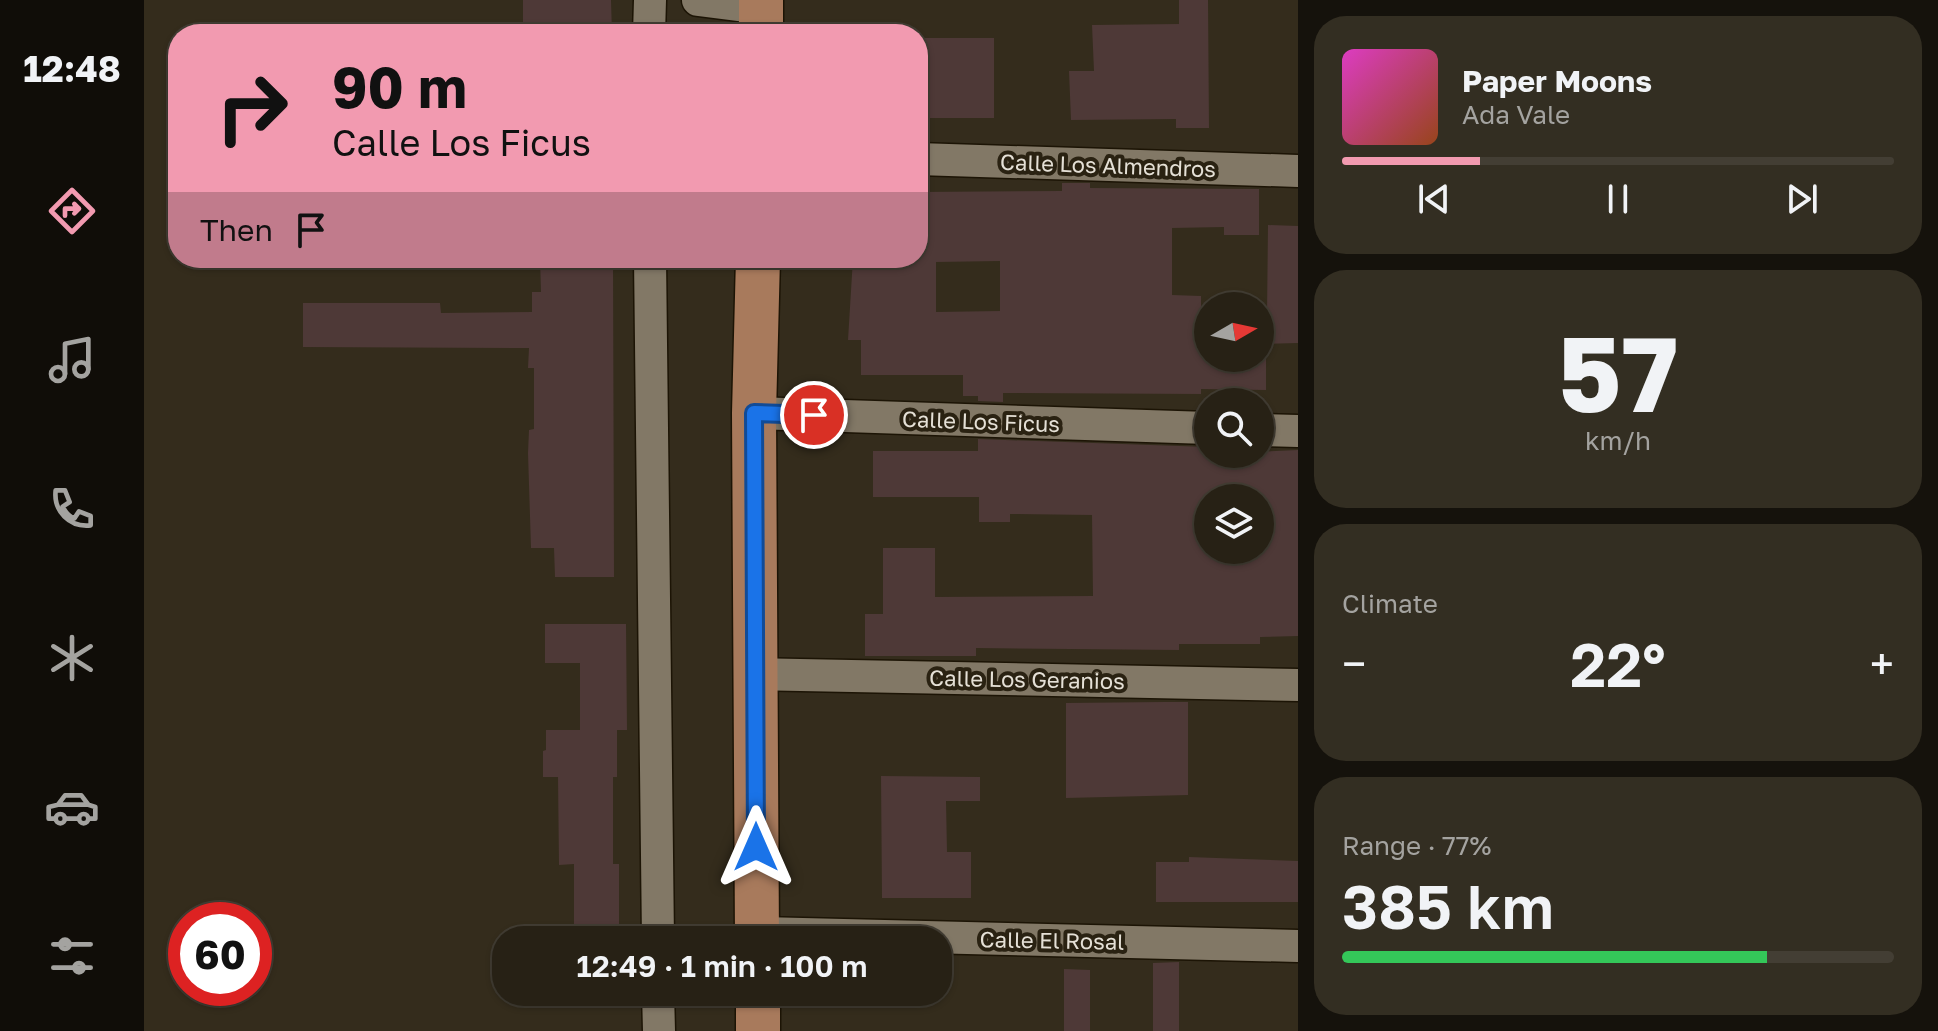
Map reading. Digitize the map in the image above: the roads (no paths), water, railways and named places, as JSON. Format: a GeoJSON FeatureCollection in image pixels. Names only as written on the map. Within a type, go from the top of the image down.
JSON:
{"type":"FeatureCollection","features":[{"type":"Feature","properties":{"kind":"main road"},"geometry":{"type":"LineString","coordinates":[[757,926],[754,413],[758,268]]}},
{"type":"Feature","properties":{"kind":"main road"},"geometry":{"type":"LineString","coordinates":[[758,1006],[758,1031]]}},
{"type":"Feature","properties":{"kind":"street"},"geometry":{"type":"LineString","coordinates":[[649,24],[650,0]]}},
{"type":"Feature","properties":{"kind":"street"},"geometry":{"type":"LineString","coordinates":[[698,0],[761,14]]}},
{"type":"Feature","properties":{"kind":"street","name":"Calle Los Almendros"},"geometry":{"type":"LineString","coordinates":[[928,159],[1298,171]]}},
{"type":"Feature","properties":{"kind":"street"},"geometry":{"type":"LineString","coordinates":[[650,268],[658,926]]}},
{"type":"Feature","properties":{"kind":"street","name":"Calle Los Ficus"},"geometry":{"type":"LineString","coordinates":[[754,413],[1194,428]]}},
{"type":"Feature","properties":{"kind":"street"},"geometry":{"type":"LineString","coordinates":[[1274,430],[1298,431]]}},
{"type":"Feature","properties":{"kind":"street","name":"Calle Los Geranios"},"geometry":{"type":"LineString","coordinates":[[755,674],[1298,685]]}},
{"type":"Feature","properties":{"kind":"street","name":"Calle El Rosal"},"geometry":{"type":"LineString","coordinates":[[952,940],[1298,946]]}},
{"type":"Feature","properties":{"kind":"street"},"geometry":{"type":"LineString","coordinates":[[658,1006],[659,1031]]}}]}
